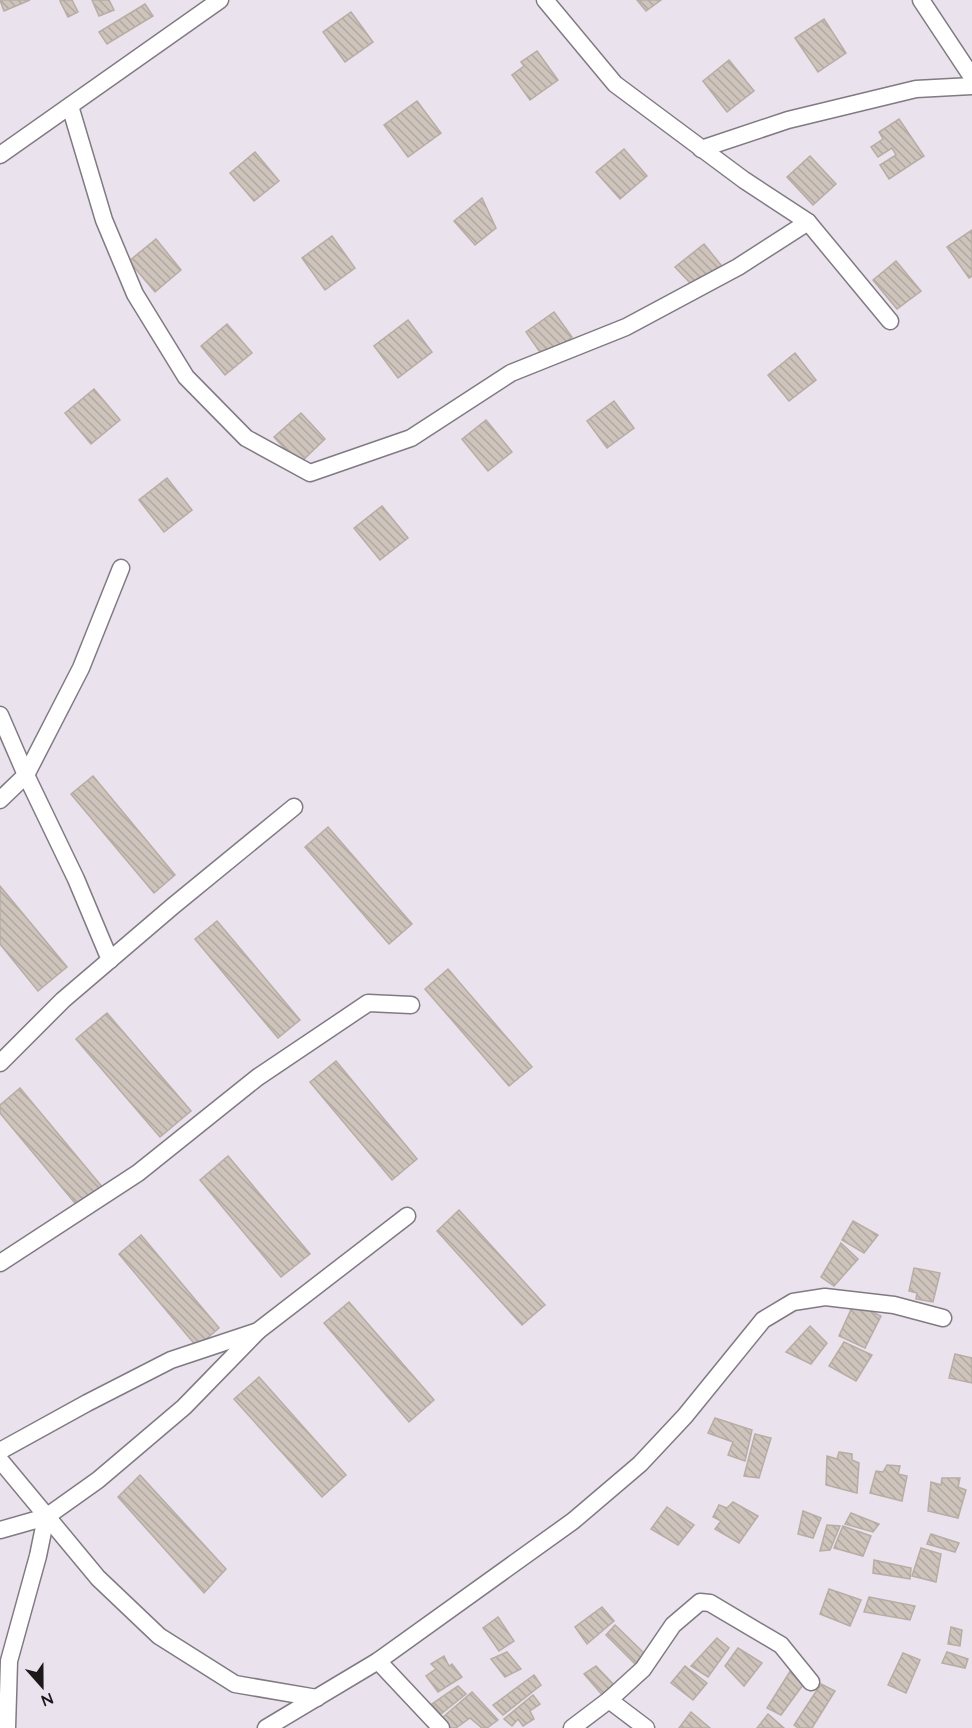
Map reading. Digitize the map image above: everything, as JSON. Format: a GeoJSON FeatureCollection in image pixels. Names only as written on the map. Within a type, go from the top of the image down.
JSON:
{"type":"FeatureCollection","features":[{"type":"Feature","properties":{"kind":"street"},"geometry":{"type":"LineString","coordinates":[[0,155],[220,0]]}},
{"type":"Feature","properties":{"kind":"street"},"geometry":{"type":"LineString","coordinates":[[545,0],[615,84],[744,180],[808,222],[890,321]]}},
{"type":"Feature","properties":{"kind":"street"},"geometry":{"type":"LineString","coordinates":[[921,0],[972,77]]}},
{"type":"Feature","properties":{"kind":"street"},"geometry":{"type":"LineString","coordinates":[[701,149],[789,120],[916,89],[972,87]]}},
{"type":"Feature","properties":{"kind":"street"},"geometry":{"type":"LineString","coordinates":[[70,106],[104,220],[135,294],[186,377],[246,438],[310,473],[411,438],[511,373],[626,327],[738,267],[808,222]]}},
{"type":"Feature","properties":{"kind":"street"},"geometry":{"type":"LineString","coordinates":[[0,800],[26,775],[81,668],[121,568]]}},
{"type":"Feature","properties":{"kind":"street"},"geometry":{"type":"LineString","coordinates":[[0,716],[76,879],[110,960]]}},
{"type":"Feature","properties":{"kind":"street"},"geometry":{"type":"LineString","coordinates":[[0,1063],[63,999],[294,807]]}},
{"type":"Feature","properties":{"kind":"street"},"geometry":{"type":"LineString","coordinates":[[0,1263],[138,1173],[258,1077],[368,1003],[411,1005]]}},
{"type":"Feature","properties":{"kind":"street"},"geometry":{"type":"LineString","coordinates":[[0,1530],[46,1516],[98,1480],[184,1407],[258,1331],[407,1216]]}},
{"type":"Feature","properties":{"kind":"street"},"geometry":{"type":"LineString","coordinates":[[266,1728],[378,1661],[573,1521],[640,1464],[685,1416],[763,1320],[793,1302],[825,1297],[894,1305],[943,1318]]}},
{"type":"Feature","properties":{"kind":"street"},"geometry":{"type":"LineString","coordinates":[[0,1451],[171,1360],[258,1331]]}},
{"type":"Feature","properties":{"kind":"street"},"geometry":{"type":"LineString","coordinates":[[0,1460],[98,1578],[159,1636],[235,1684],[317,1698]]}},
{"type":"Feature","properties":{"kind":"street"},"geometry":{"type":"LineString","coordinates":[[7,1728],[9,1661],[38,1556],[46,1516]]}},
{"type":"Feature","properties":{"kind":"street"},"geometry":{"type":"LineString","coordinates":[[572,1728],[609,1701],[643,1670],[673,1625],[700,1602],[710,1603],[781,1645],[811,1682]]}},
{"type":"Feature","properties":{"kind":"street"},"geometry":{"type":"LineString","coordinates":[[378,1661],[441,1728]]}},
{"type":"Feature","properties":{"kind":"street"},"geometry":{"type":"LineString","coordinates":[[609,1701],[646,1728]]}},
{"type":"Feature","properties":{"kind":"building"},"geometry":{"type":"Polygon","coordinates":[[[0,0],[30,0],[4,11],[0,0]]]}},
{"type":"Feature","properties":{"kind":"building"},"geometry":{"type":"Polygon","coordinates":[[[72,0],[78,12],[68,17],[60,1],[72,0]]]}},
{"type":"Feature","properties":{"kind":"building"},"geometry":{"type":"Polygon","coordinates":[[[92,0],[109,0],[114,10],[99,16],[92,0]]]}},
{"type":"Feature","properties":{"kind":"building"},"geometry":{"type":"Polygon","coordinates":[[[637,0],[661,0],[646,11],[637,0]]]}},
{"type":"Feature","properties":{"kind":"building"},"geometry":{"type":"Polygon","coordinates":[[[145,4],[153,16],[107,44],[99,32],[145,4]]]}},
{"type":"Feature","properties":{"kind":"building"},"geometry":{"type":"Polygon","coordinates":[[[351,12],[373,42],[345,62],[323,32],[351,12]]]}},
{"type":"Feature","properties":{"kind":"building"},"geometry":{"type":"Polygon","coordinates":[[[824,19],[846,53],[818,72],[795,38],[824,19]]]}},
{"type":"Feature","properties":{"kind":"building"},"geometry":{"type":"Polygon","coordinates":[[[537,51],[558,80],[530,100],[512,75],[524,66],[521,62],[537,51]]]}},
{"type":"Feature","properties":{"kind":"building"},"geometry":{"type":"Polygon","coordinates":[[[729,60],[754,91],[727,112],[703,81],[729,60]]]}},
{"type":"Feature","properties":{"kind":"building"},"geometry":{"type":"Polygon","coordinates":[[[417,101],[441,133],[408,157],[384,125],[417,101]]]}},
{"type":"Feature","properties":{"kind":"building"},"geometry":{"type":"Polygon","coordinates":[[[899,119],[924,156],[889,179],[880,165],[896,155],[892,148],[878,157],[871,147],[883,139],[879,132],[899,119]]]}},
{"type":"Feature","properties":{"kind":"building"},"geometry":{"type":"Polygon","coordinates":[[[624,149],[647,176],[620,199],[596,172],[624,149]]]}},
{"type":"Feature","properties":{"kind":"building"},"geometry":{"type":"Polygon","coordinates":[[[255,152],[279,181],[254,201],[230,173],[255,152]]]}},
{"type":"Feature","properties":{"kind":"building"},"geometry":{"type":"Polygon","coordinates":[[[810,156],[836,184],[813,205],[787,177],[810,156]]]}},
{"type":"Feature","properties":{"kind":"building"},"geometry":{"type":"Polygon","coordinates":[[[482,198],[496,228],[475,245],[454,221],[482,198]]]}},
{"type":"Feature","properties":{"kind":"building"},"geometry":{"type":"Polygon","coordinates":[[[972,230],[972,276],[969,278],[947,247],[972,230]]]}},
{"type":"Feature","properties":{"kind":"building"},"geometry":{"type":"Polygon","coordinates":[[[332,236],[355,268],[325,290],[302,258],[332,236]]]}},
{"type":"Feature","properties":{"kind":"building"},"geometry":{"type":"Polygon","coordinates":[[[156,239],[181,270],[155,292],[129,261],[156,239]]]}},
{"type":"Feature","properties":{"kind":"building"},"geometry":{"type":"Polygon","coordinates":[[[704,244],[725,270],[693,286],[675,267],[704,244]]]}},
{"type":"Feature","properties":{"kind":"building"},"geometry":{"type":"Polygon","coordinates":[[[896,261],[921,291],[897,309],[873,280],[896,261]]]}},
{"type":"Feature","properties":{"kind":"building"},"geometry":{"type":"Polygon","coordinates":[[[554,312],[572,337],[544,358],[526,332],[554,312]]]}},
{"type":"Feature","properties":{"kind":"building"},"geometry":{"type":"Polygon","coordinates":[[[408,320],[432,352],[398,378],[374,346],[408,320]]]}},
{"type":"Feature","properties":{"kind":"building"},"geometry":{"type":"Polygon","coordinates":[[[227,324],[252,353],[225,375],[201,346],[227,324]]]}},
{"type":"Feature","properties":{"kind":"building"},"geometry":{"type":"Polygon","coordinates":[[[795,353],[816,380],[789,401],[768,375],[795,353]]]}},
{"type":"Feature","properties":{"kind":"building"},"geometry":{"type":"Polygon","coordinates":[[[94,389],[120,420],[91,444],[65,413],[94,389]]]}},
{"type":"Feature","properties":{"kind":"building"},"geometry":{"type":"Polygon","coordinates":[[[614,401],[634,428],[607,448],[587,421],[614,401]]]}},
{"type":"Feature","properties":{"kind":"building"},"geometry":{"type":"Polygon","coordinates":[[[301,413],[325,439],[299,464],[274,437],[301,413]]]}},
{"type":"Feature","properties":{"kind":"building"},"geometry":{"type":"Polygon","coordinates":[[[486,420],[512,452],[488,471],[462,439],[486,420]]]}},
{"type":"Feature","properties":{"kind":"building"},"geometry":{"type":"Polygon","coordinates":[[[167,478],[192,510],[164,532],[139,500],[167,478]]]}},
{"type":"Feature","properties":{"kind":"building"},"geometry":{"type":"Polygon","coordinates":[[[382,506],[408,538],[380,560],[354,528],[382,506]]]}},
{"type":"Feature","properties":{"kind":"building"},"geometry":{"type":"Polygon","coordinates":[[[93,776],[175,875],[154,893],[71,794],[93,776]]]}},
{"type":"Feature","properties":{"kind":"building"},"geometry":{"type":"Polygon","coordinates":[[[328,827],[412,924],[389,944],[305,847],[328,827]]]}},
{"type":"Feature","properties":{"kind":"building"},"geometry":{"type":"Polygon","coordinates":[[[0,886],[67,967],[38,991],[0,944],[0,886]]]}},
{"type":"Feature","properties":{"kind":"building"},"geometry":{"type":"Polygon","coordinates":[[[217,921],[300,1020],[278,1038],[195,939],[217,921]]]}},
{"type":"Feature","properties":{"kind":"building"},"geometry":{"type":"Polygon","coordinates":[[[448,969],[532,1067],[509,1086],[425,989],[448,969]]]}},
{"type":"Feature","properties":{"kind":"building"},"geometry":{"type":"Polygon","coordinates":[[[107,1013],[191,1111],[160,1137],[76,1039],[107,1013]]]}},
{"type":"Feature","properties":{"kind":"building"},"geometry":{"type":"Polygon","coordinates":[[[336,1061],[417,1159],[392,1180],[310,1082],[336,1061]]]}},
{"type":"Feature","properties":{"kind":"building"},"geometry":{"type":"Polygon","coordinates":[[[20,1088],[103,1188],[79,1208],[0,1113],[0,1105],[20,1088]]]}},
{"type":"Feature","properties":{"kind":"building"},"geometry":{"type":"Polygon","coordinates":[[[228,1156],[310,1254],[281,1277],[200,1180],[228,1156]]]}},
{"type":"Feature","properties":{"kind":"building"},"geometry":{"type":"Polygon","coordinates":[[[459,1210],[545,1305],[522,1325],[437,1231],[459,1210]]]}},
{"type":"Feature","properties":{"kind":"building"},"geometry":{"type":"Polygon","coordinates":[[[853,1221],[878,1235],[864,1253],[842,1240],[853,1221]]]}},
{"type":"Feature","properties":{"kind":"building"},"geometry":{"type":"Polygon","coordinates":[[[141,1235],[219,1328],[197,1347],[119,1254],[141,1235]]]}},
{"type":"Feature","properties":{"kind":"building"},"geometry":{"type":"Polygon","coordinates":[[[841,1243],[858,1259],[834,1286],[821,1277],[841,1243]]]}},
{"type":"Feature","properties":{"kind":"building"},"geometry":{"type":"Polygon","coordinates":[[[914,1268],[940,1273],[933,1302],[916,1299],[917,1293],[909,1291],[914,1268]]]}},
{"type":"Feature","properties":{"kind":"building"},"geometry":{"type":"Polygon","coordinates":[[[349,1302],[434,1400],[409,1422],[324,1323],[349,1302]]]}},
{"type":"Feature","properties":{"kind":"building"},"geometry":{"type":"Polygon","coordinates":[[[854,1303],[881,1316],[865,1348],[839,1336],[854,1303]]]}},
{"type":"Feature","properties":{"kind":"building"},"geometry":{"type":"Polygon","coordinates":[[[810,1326],[827,1343],[811,1364],[786,1352],[810,1326]]]}},
{"type":"Feature","properties":{"kind":"building"},"geometry":{"type":"Polygon","coordinates":[[[844,1342],[872,1355],[856,1381],[829,1366],[844,1342]]]}},
{"type":"Feature","properties":{"kind":"building"},"geometry":{"type":"Polygon","coordinates":[[[955,1354],[972,1358],[972,1383],[949,1378],[955,1354]]]}},
{"type":"Feature","properties":{"kind":"building"},"geometry":{"type":"Polygon","coordinates":[[[259,1377],[346,1475],[322,1497],[234,1399],[259,1377]]]}},
{"type":"Feature","properties":{"kind":"building"},"geometry":{"type":"Polygon","coordinates":[[[715,1418],[752,1430],[745,1461],[728,1455],[733,1442],[708,1433],[715,1418]]]}},
{"type":"Feature","properties":{"kind":"building"},"geometry":{"type":"Polygon","coordinates":[[[755,1434],[771,1438],[759,1478],[744,1476],[755,1434]]]}},
{"type":"Feature","properties":{"kind":"building"},"geometry":{"type":"Polygon","coordinates":[[[839,1452],[852,1454],[852,1460],[859,1463],[857,1493],[826,1485],[827,1456],[837,1459],[839,1452]]]}},
{"type":"Feature","properties":{"kind":"building"},"geometry":{"type":"Polygon","coordinates":[[[887,1465],[900,1466],[898,1474],[907,1476],[902,1501],[870,1493],[876,1471],[883,1472],[887,1465]]]}},
{"type":"Feature","properties":{"kind":"building"},"geometry":{"type":"Polygon","coordinates":[[[140,1475],[226,1569],[204,1593],[118,1497],[140,1475]]]}},
{"type":"Feature","properties":{"kind":"building"},"geometry":{"type":"Polygon","coordinates":[[[942,1478],[960,1478],[958,1487],[966,1490],[958,1518],[928,1511],[931,1482],[941,1485],[942,1478]]]}},
{"type":"Feature","properties":{"kind":"building"},"geometry":{"type":"Polygon","coordinates":[[[733,1502],[758,1516],[739,1543],[715,1529],[721,1521],[713,1517],[719,1505],[727,1508],[733,1502]]]}},
{"type":"Feature","properties":{"kind":"building"},"geometry":{"type":"Polygon","coordinates":[[[667,1507],[694,1525],[678,1545],[651,1529],[667,1507]]]}},
{"type":"Feature","properties":{"kind":"building"},"geometry":{"type":"Polygon","coordinates":[[[803,1511],[821,1518],[813,1538],[798,1534],[803,1511]]]}},
{"type":"Feature","properties":{"kind":"building"},"geometry":{"type":"Polygon","coordinates":[[[851,1513],[879,1524],[873,1532],[845,1524],[851,1513]]]}},
{"type":"Feature","properties":{"kind":"building"},"geometry":{"type":"Polygon","coordinates":[[[827,1525],[840,1526],[830,1550],[820,1551],[827,1525]]]}},
{"type":"Feature","properties":{"kind":"building"},"geometry":{"type":"Polygon","coordinates":[[[843,1526],[871,1536],[863,1556],[834,1548],[843,1526]]]}},
{"type":"Feature","properties":{"kind":"building"},"geometry":{"type":"Polygon","coordinates":[[[931,1534],[959,1543],[955,1552],[927,1544],[931,1534]]]}},
{"type":"Feature","properties":{"kind":"building"},"geometry":{"type":"Polygon","coordinates":[[[921,1548],[941,1554],[936,1582],[912,1576],[921,1548]]]}},
{"type":"Feature","properties":{"kind":"building"},"geometry":{"type":"Polygon","coordinates":[[[874,1560],[911,1568],[910,1579],[873,1573],[874,1560]]]}},
{"type":"Feature","properties":{"kind":"building"},"geometry":{"type":"Polygon","coordinates":[[[829,1589],[861,1600],[850,1626],[820,1614],[829,1589]]]}},
{"type":"Feature","properties":{"kind":"building"},"geometry":{"type":"Polygon","coordinates":[[[869,1597],[915,1606],[910,1620],[864,1612],[869,1597]]]}},
{"type":"Feature","properties":{"kind":"building"},"geometry":{"type":"Polygon","coordinates":[[[602,1607],[614,1621],[587,1644],[575,1627],[602,1607]]]}},
{"type":"Feature","properties":{"kind":"building"},"geometry":{"type":"Polygon","coordinates":[[[498,1617],[514,1641],[499,1651],[483,1628],[498,1617]]]}},
{"type":"Feature","properties":{"kind":"building"},"geometry":{"type":"Polygon","coordinates":[[[615,1625],[644,1653],[635,1664],[606,1635],[615,1625]]]}},
{"type":"Feature","properties":{"kind":"building"},"geometry":{"type":"Polygon","coordinates":[[[951,1627],[962,1630],[960,1646],[948,1644],[951,1627]]]}},
{"type":"Feature","properties":{"kind":"building"},"geometry":{"type":"Polygon","coordinates":[[[717,1638],[729,1648],[708,1677],[691,1666],[717,1638]]]}},
{"type":"Feature","properties":{"kind":"building"},"geometry":{"type":"Polygon","coordinates":[[[738,1648],[762,1663],[744,1686],[725,1666],[738,1648]]]}},
{"type":"Feature","properties":{"kind":"building"},"geometry":{"type":"Polygon","coordinates":[[[507,1652],[521,1669],[505,1677],[491,1659],[507,1652]]]}},
{"type":"Feature","properties":{"kind":"building"},"geometry":{"type":"Polygon","coordinates":[[[947,1652],[968,1659],[965,1668],[942,1663],[947,1652]]]}},
{"type":"Feature","properties":{"kind":"building"},"geometry":{"type":"Polygon","coordinates":[[[903,1653],[920,1660],[906,1693],[888,1685],[903,1653]]]}},
{"type":"Feature","properties":{"kind":"building"},"geometry":{"type":"Polygon","coordinates":[[[444,1656],[449,1666],[452,1664],[462,1677],[438,1692],[426,1676],[436,1669],[431,1664],[444,1656]]]}},
{"type":"Feature","properties":{"kind":"building"},"geometry":{"type":"Polygon","coordinates":[[[596,1666],[616,1687],[604,1697],[584,1674],[596,1666]]]}},
{"type":"Feature","properties":{"kind":"building"},"geometry":{"type":"Polygon","coordinates":[[[685,1666],[707,1683],[693,1700],[671,1683],[685,1666]]]}},
{"type":"Feature","properties":{"kind":"building"},"geometry":{"type":"Polygon","coordinates":[[[791,1670],[805,1682],[781,1715],[767,1708],[791,1670]]]}},
{"type":"Feature","properties":{"kind":"building"},"geometry":{"type":"Polygon","coordinates":[[[534,1675],[541,1685],[503,1715],[493,1705],[534,1675]]]}},
{"type":"Feature","properties":{"kind":"building"},"geometry":{"type":"Polygon","coordinates":[[[821,1684],[835,1691],[812,1728],[798,1728],[794,1725],[821,1684]]]}},
{"type":"Feature","properties":{"kind":"building"},"geometry":{"type":"Polygon","coordinates":[[[458,1686],[466,1694],[441,1714],[432,1704],[458,1686]]]}},
{"type":"Feature","properties":{"kind":"building"},"geometry":{"type":"Polygon","coordinates":[[[472,1692],[498,1720],[487,1728],[482,1728],[470,1718],[456,1728],[451,1728],[443,1717],[472,1692]]]}},
{"type":"Feature","properties":{"kind":"building"},"geometry":{"type":"Polygon","coordinates":[[[533,1695],[540,1704],[530,1711],[534,1719],[523,1726],[518,1719],[512,1726],[504,1719],[533,1695]]]}},
{"type":"Feature","properties":{"kind":"building"},"geometry":{"type":"Polygon","coordinates":[[[691,1712],[710,1728],[679,1728],[691,1712]]]}},
{"type":"Feature","properties":{"kind":"building"},"geometry":{"type":"Polygon","coordinates":[[[768,1714],[784,1728],[757,1728],[768,1714]]]}}]}
